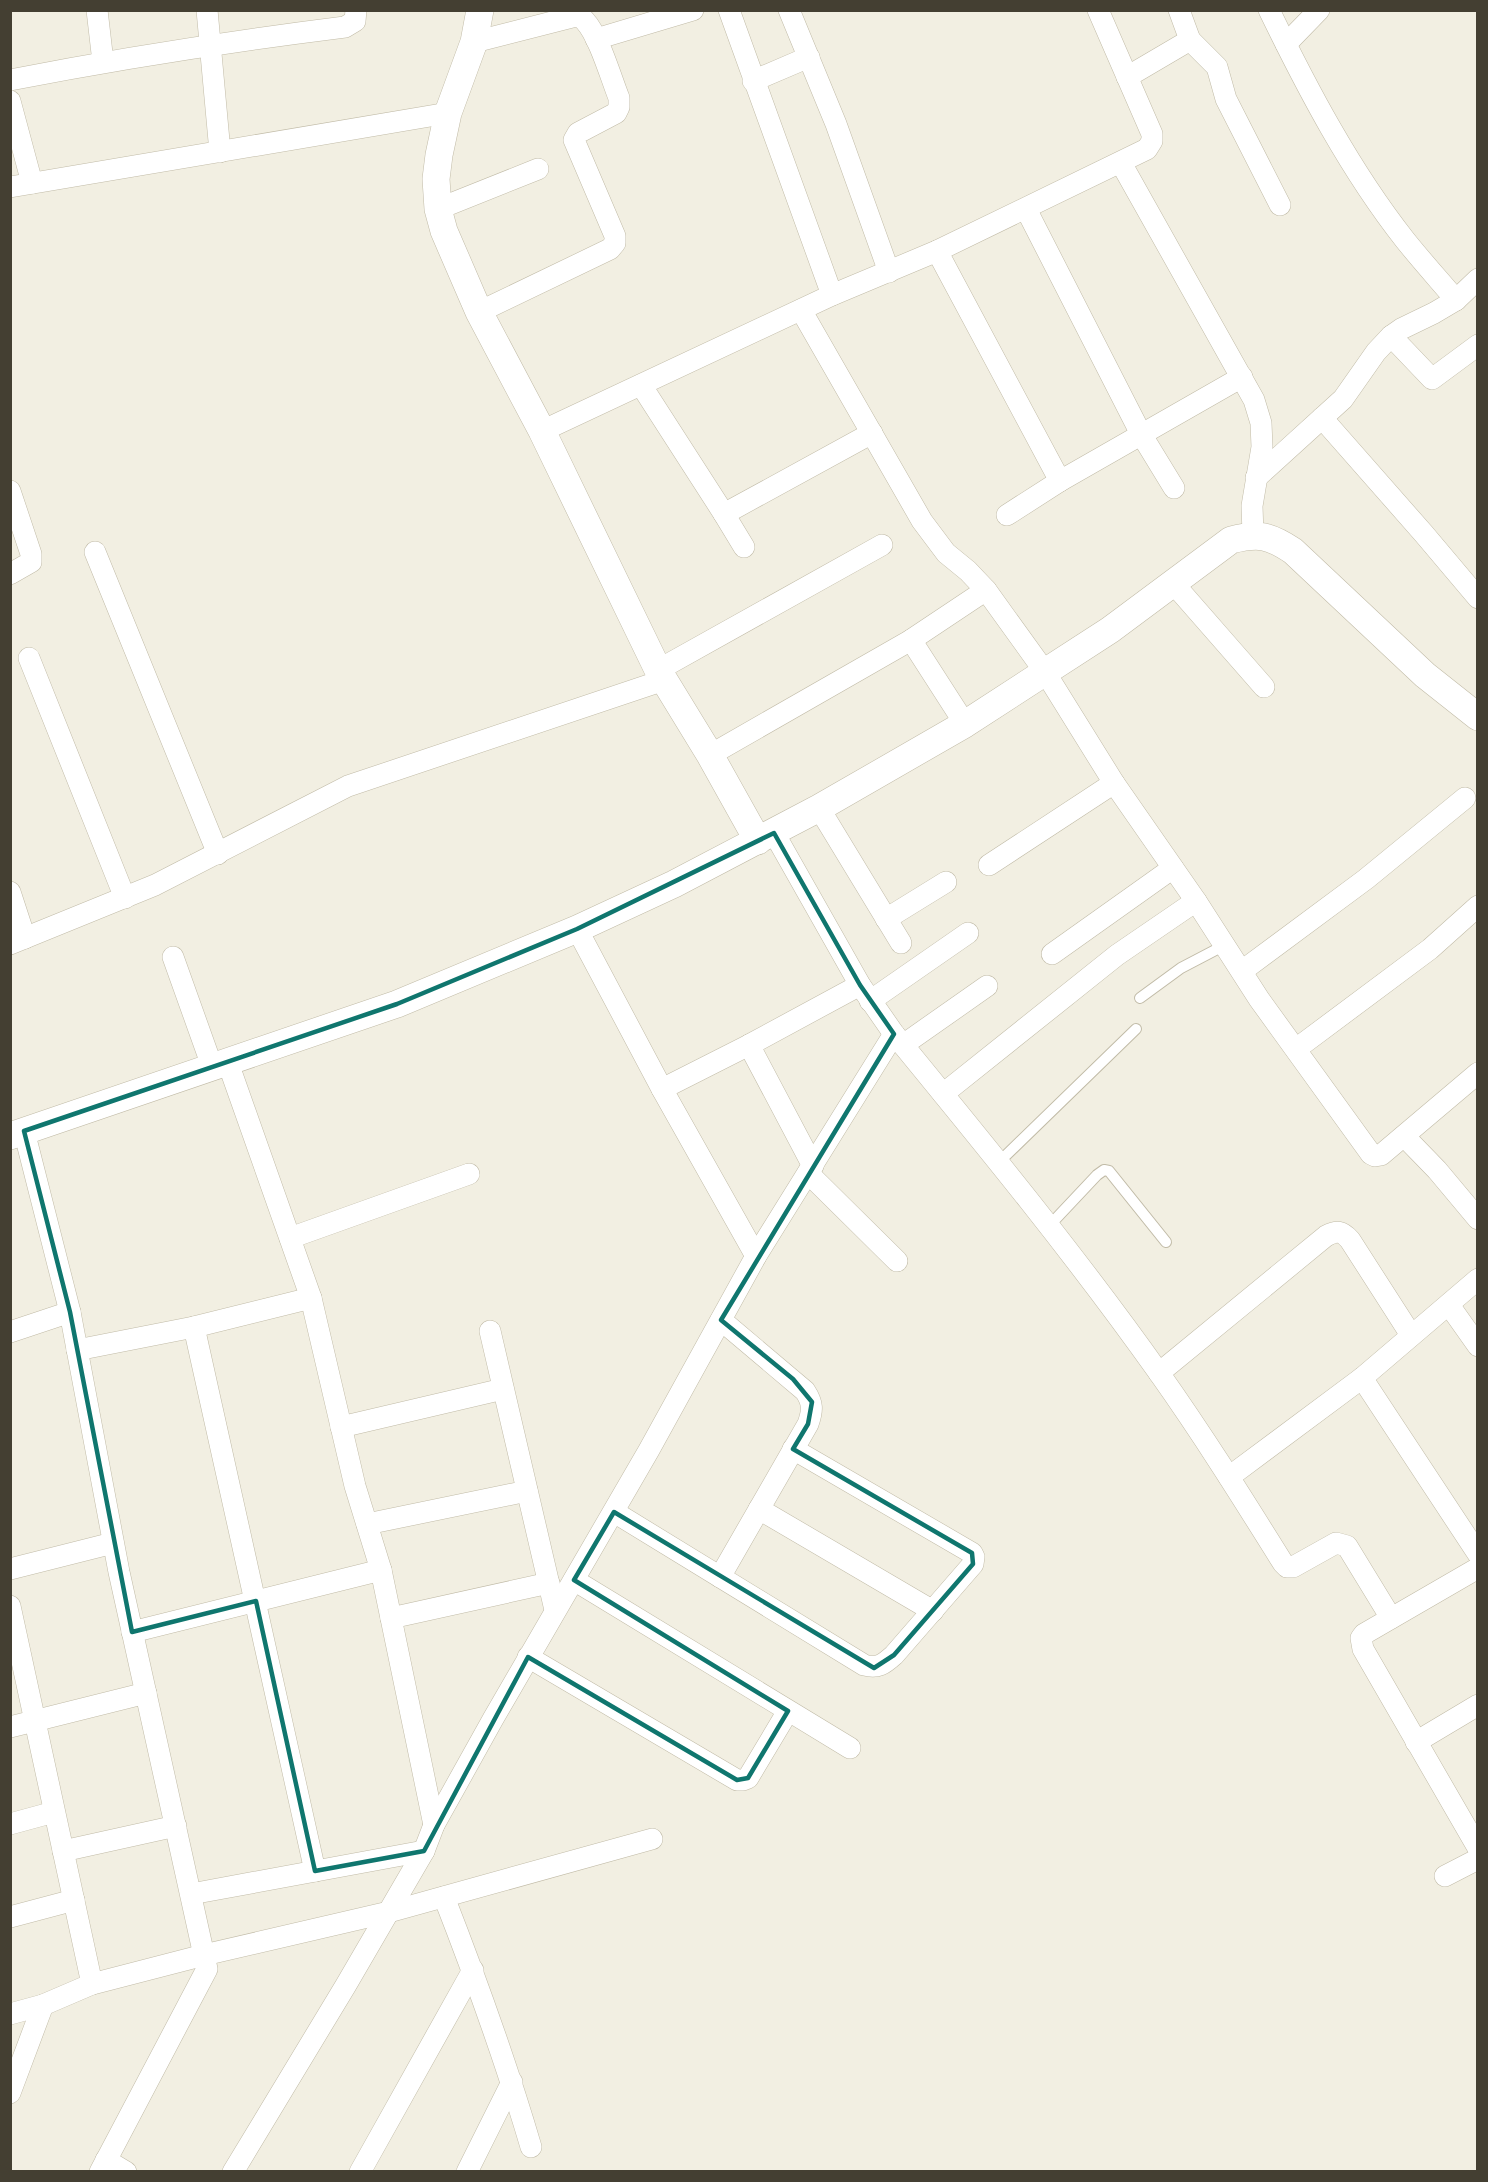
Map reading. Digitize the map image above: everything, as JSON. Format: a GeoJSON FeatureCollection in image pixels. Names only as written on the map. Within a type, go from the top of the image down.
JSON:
{"type":"FeatureCollection","features":[{"type":"Feature","properties":{"kind":"street"},"geometry":{"type":"LineString","coordinates":[[97,10],[103,62]]}},
{"type":"Feature","properties":{"kind":"street"},"geometry":{"type":"LineString","coordinates":[[207,10],[220,152]]}},
{"type":"Feature","properties":{"kind":"street"},"geometry":{"type":"LineString","coordinates":[[10,80],[210,44],[345,27],[355,21],[356,10]]}},
{"type":"Feature","properties":{"kind":"street"},"geometry":{"type":"LineString","coordinates":[[480,10],[474,42],[448,114],[436,178],[438,209],[444,231],[479,312],[542,431],[661,675],[710,755],[766,837],[865,993],[899,1039],[1049,1226],[1159,1373],[1229,1477],[1282,1563],[1287,1567],[1293,1567],[1336,1543],[1347,1545],[1391,1618]]}},
{"type":"Feature","properties":{"kind":"street"},"geometry":{"type":"LineString","coordinates":[[596,39],[693,10]]}},
{"type":"Feature","properties":{"kind":"street"},"geometry":{"type":"LineString","coordinates":[[729,10],[832,295]]}},
{"type":"Feature","properties":{"kind":"street"},"geometry":{"type":"LineString","coordinates":[[789,10],[836,124],[889,272]]}},
{"type":"Feature","properties":{"kind":"street"},"geometry":{"type":"LineString","coordinates":[[542,431],[832,295],[937,251],[1147,149],[1152,141],[1152,134],[1098,10]]}},
{"type":"Feature","properties":{"kind":"street"},"geometry":{"type":"LineString","coordinates":[[1179,10],[1190,40],[1217,67],[1226,99],[1281,205]]}},
{"type":"Feature","properties":{"kind":"street"},"geometry":{"type":"LineString","coordinates":[[1269,10],[1336,137],[1368,188],[1404,239],[1455,300]]}},
{"type":"Feature","properties":{"kind":"street"},"geometry":{"type":"LineString","coordinates":[[1286,44],[1319,10]]}},
{"type":"Feature","properties":{"kind":"street"},"geometry":{"type":"LineString","coordinates":[[474,42],[576,16],[585,20],[596,39],[619,98],[616,113],[578,133],[574,140],[615,236],[615,243],[610,249],[479,312]]}},
{"type":"Feature","properties":{"kind":"street"},"geometry":{"type":"LineString","coordinates":[[1127,77],[1190,40]]}},
{"type":"Feature","properties":{"kind":"street"},"geometry":{"type":"LineString","coordinates":[[753,81],[809,57]]}},
{"type":"Feature","properties":{"kind":"street"},"geometry":{"type":"LineString","coordinates":[[10,101],[32,183]]}},
{"type":"Feature","properties":{"kind":"street"},"geometry":{"type":"LineString","coordinates":[[10,187],[448,114]]}},
{"type":"Feature","properties":{"kind":"street"},"geometry":{"type":"LineString","coordinates":[[1121,163],[1254,400],[1261,423],[1262,447],[1252,506],[1253,534]]}},
{"type":"Feature","properties":{"kind":"street"},"geometry":{"type":"LineString","coordinates":[[438,209],[538,169]]}},
{"type":"Feature","properties":{"kind":"street"},"geometry":{"type":"LineString","coordinates":[[1026,209],[1141,434],[1174,488]]}},
{"type":"Feature","properties":{"kind":"street"},"geometry":{"type":"LineString","coordinates":[[937,251],[1060,481]]}},
{"type":"Feature","properties":{"kind":"street"},"geometry":{"type":"LineString","coordinates":[[1256,478],[1343,399],[1376,352],[1391,336],[1455,300],[1478,279]]}},
{"type":"Feature","properties":{"kind":"street"},"geometry":{"type":"LineString","coordinates":[[801,310],[928,529],[946,553],[986,590],[1045,672],[1114,783],[1196,901],[1259,999],[1371,1154],[1381,1155],[1478,1073]]}},
{"type":"Feature","properties":{"kind":"street"},"geometry":{"type":"LineString","coordinates":[[1391,336],[1432,379],[1478,345]]}},
{"type":"Feature","properties":{"kind":"street"},"geometry":{"type":"LineString","coordinates":[[1007,515],[1060,481],[1242,377]]}},
{"type":"Feature","properties":{"kind":"street"},"geometry":{"type":"LineString","coordinates":[[641,385],[744,547]]}},
{"type":"Feature","properties":{"kind":"street"},"geometry":{"type":"LineString","coordinates":[[1322,418],[1478,598]]}},
{"type":"Feature","properties":{"kind":"street"},"geometry":{"type":"LineString","coordinates":[[724,514],[872,433]]}},
{"type":"Feature","properties":{"kind":"street"},"geometry":{"type":"LineString","coordinates":[[10,491],[31,554],[31,562],[10,574]]}},
{"type":"Feature","properties":{"kind":"street"},"geometry":{"type":"LineString","coordinates":[[126,2172],[103,2166],[207,1969],[113,1543],[70,1312],[17,1134],[397,1004],[577,929],[674,884],[819,808],[965,723],[1110,630],[1231,540],[1253,534],[1274,539],[1293,551],[1425,675],[1478,717]]}},
{"type":"Feature","properties":{"kind":"street"},"geometry":{"type":"LineString","coordinates":[[10,892],[18,941],[125,898],[218,855],[315,801],[348,786],[661,675],[882,545]]}},
{"type":"Feature","properties":{"kind":"street"},"geometry":{"type":"LineString","coordinates":[[95,552],[218,855]]}},
{"type":"Feature","properties":{"kind":"street"},"geometry":{"type":"LineString","coordinates":[[1173,583],[1264,687]]}},
{"type":"Feature","properties":{"kind":"street"},"geometry":{"type":"LineString","coordinates":[[710,755],[911,640],[986,590]]}},
{"type":"Feature","properties":{"kind":"street"},"geometry":{"type":"LineString","coordinates":[[911,640],[965,723]]}},
{"type":"Feature","properties":{"kind":"street"},"geometry":{"type":"LineString","coordinates":[[29,658],[125,898]]}},
{"type":"Feature","properties":{"kind":"street"},"geometry":{"type":"LineString","coordinates":[[989,865],[1114,783]]}},
{"type":"Feature","properties":{"kind":"street"},"geometry":{"type":"LineString","coordinates":[[1242,971],[1366,879],[1465,798]]}},
{"type":"Feature","properties":{"kind":"street"},"geometry":{"type":"LineString","coordinates":[[819,808],[901,943]]}},
{"type":"Feature","properties":{"kind":"street"},"geometry":{"type":"LineString","coordinates":[[1053,954],[1173,868]]}},
{"type":"Feature","properties":{"kind":"street"},"geometry":{"type":"LineString","coordinates":[[886,919],[946,882]]}},
{"type":"Feature","properties":{"kind":"street"},"geometry":{"type":"LineString","coordinates":[[943,1094],[1108,962],[1196,901]]}},
{"type":"Feature","properties":{"kind":"street"},"geometry":{"type":"LineString","coordinates":[[1296,1049],[1430,949],[1478,906]]}},
{"type":"Feature","properties":{"kind":"street"},"geometry":{"type":"LineString","coordinates":[[577,929],[662,1089],[756,1256]]}},
{"type":"Feature","properties":{"kind":"street"},"geometry":{"type":"LineString","coordinates":[[662,1089],[749,1045],[865,993],[968,933]]}},
{"type":"Feature","properties":{"kind":"street"},"geometry":{"type":"LineString","coordinates":[[173,957],[290,1238],[311,1298],[355,1486],[381,1570],[434,1825]]}},
{"type":"Feature","properties":{"kind":"street"},"geometry":{"type":"LineString","coordinates":[[233,2172],[389,1912],[424,1851],[434,1825],[528,1657],[614,1512],[756,1256],[810,1170],[899,1039],[987,986]]}},
{"type":"Feature","properties":{"kind":"street"},"geometry":{"type":"LineString","coordinates":[[749,1045],[810,1170],[897,1261]]}},
{"type":"Feature","properties":{"kind":"street"},"geometry":{"type":"LineString","coordinates":[[1404,1136],[1476,1215]]}},
{"type":"Feature","properties":{"kind":"street"},"geometry":{"type":"LineString","coordinates":[[290,1238],[469,1174]]}},
{"type":"Feature","properties":{"kind":"street"},"geometry":{"type":"LineString","coordinates":[[1159,1373],[1334,1231],[1342,1232],[1350,1240],[1411,1335]]}},
{"type":"Feature","properties":{"kind":"street"},"geometry":{"type":"LineString","coordinates":[[1229,1477],[1362,1378],[1478,1279]]}},
{"type":"Feature","properties":{"kind":"street"},"geometry":{"type":"LineString","coordinates":[[77,1350],[194,1327],[311,1298]]}},
{"type":"Feature","properties":{"kind":"street"},"geometry":{"type":"LineString","coordinates":[[1449,1305],[1478,1346]]}},
{"type":"Feature","properties":{"kind":"street"},"geometry":{"type":"LineString","coordinates":[[10,1332],[70,1312]]}},
{"type":"Feature","properties":{"kind":"street"},"geometry":{"type":"LineString","coordinates":[[720,1577],[794,1449],[813,1411],[812,1402],[793,1379],[721,1320]]}},
{"type":"Feature","properties":{"kind":"street"},"geometry":{"type":"LineString","coordinates":[[194,1327],[315,1871]]}},
{"type":"Feature","properties":{"kind":"street"},"geometry":{"type":"LineString","coordinates":[[490,1331],[555,1610]]}},
{"type":"Feature","properties":{"kind":"street"},"geometry":{"type":"LineString","coordinates":[[1362,1378],[1478,1554]]}},
{"type":"Feature","properties":{"kind":"street"},"geometry":{"type":"LineString","coordinates":[[341,1427],[503,1389]]}},
{"type":"Feature","properties":{"kind":"street"},"geometry":{"type":"LineString","coordinates":[[614,1512],[864,1665],[874,1668],[882,1665],[894,1655],[933,1611],[973,1564],[974,1557],[972,1553],[794,1449]]}},
{"type":"Feature","properties":{"kind":"street"},"geometry":{"type":"LineString","coordinates":[[367,1524],[527,1491]]}},
{"type":"Feature","properties":{"kind":"street"},"geometry":{"type":"LineString","coordinates":[[759,1509],[933,1611]]}},
{"type":"Feature","properties":{"kind":"street"},"geometry":{"type":"LineString","coordinates":[[10,1569],[113,1543]]}},
{"type":"Feature","properties":{"kind":"street"},"geometry":{"type":"LineString","coordinates":[[1478,1568],[1364,1634],[1361,1638],[1361,1644],[1478,1848]]}},
{"type":"Feature","properties":{"kind":"street"},"geometry":{"type":"LineString","coordinates":[[132,1632],[381,1570]]}},
{"type":"Feature","properties":{"kind":"street"},"geometry":{"type":"LineString","coordinates":[[574,1580],[850,1748]]}},
{"type":"Feature","properties":{"kind":"street"},"geometry":{"type":"LineString","coordinates":[[391,1618],[549,1583]]}},
{"type":"Feature","properties":{"kind":"street"},"geometry":{"type":"LineString","coordinates":[[10,1606],[92,1984]]}},
{"type":"Feature","properties":{"kind":"street"},"geometry":{"type":"LineString","coordinates":[[528,1657],[737,1780],[748,1778],[788,1711]]}},
{"type":"Feature","properties":{"kind":"street"},"geometry":{"type":"LineString","coordinates":[[10,1727],[146,1693]]}},
{"type":"Feature","properties":{"kind":"street"},"geometry":{"type":"LineString","coordinates":[[1416,1742],[1478,1704]]}},
{"type":"Feature","properties":{"kind":"street"},"geometry":{"type":"LineString","coordinates":[[10,1824],[54,1812]]}},
{"type":"Feature","properties":{"kind":"street"},"geometry":{"type":"LineString","coordinates":[[63,1851],[176,1826]]}},
{"type":"Feature","properties":{"kind":"street"},"geometry":{"type":"LineString","coordinates":[[10,2014],[43,2005],[92,1984],[389,1912],[652,1839]]}},
{"type":"Feature","properties":{"kind":"street"},"geometry":{"type":"LineString","coordinates":[[191,1894],[424,1851]]}},
{"type":"Feature","properties":{"kind":"street"},"geometry":{"type":"LineString","coordinates":[[1445,1876],[1478,1858]]}},
{"type":"Feature","properties":{"kind":"street"},"geometry":{"type":"LineString","coordinates":[[444,1897],[473,1970],[512,2082],[531,2147]]}},
{"type":"Feature","properties":{"kind":"street"},"geometry":{"type":"LineString","coordinates":[[10,1917],[74,1900]]}},
{"type":"Feature","properties":{"kind":"street"},"geometry":{"type":"LineString","coordinates":[[360,2172],[473,1970]]}},
{"type":"Feature","properties":{"kind":"street"},"geometry":{"type":"LineString","coordinates":[[10,2094],[43,2005]]}},
{"type":"Feature","properties":{"kind":"street"},"geometry":{"type":"LineString","coordinates":[[467,2172],[512,2082]]}},
{"type":"Feature","properties":{"kind":"lane"},"geometry":{"type":"LineString","coordinates":[[1140,998],[1182,968],[1225,945]]}},
{"type":"Feature","properties":{"kind":"lane"},"geometry":{"type":"LineString","coordinates":[[998,1163],[1136,1029]]}},
{"type":"Feature","properties":{"kind":"lane"},"geometry":{"type":"LineString","coordinates":[[1049,1226],[1104,1170],[1109,1171],[1166,1242]]}},
{"type":"Feature","properties":{"kind":"highlighted area"},"geometry":{"type":"Polygon","coordinates":[[[774,833],[860,985],[894,1034],[721,1320],[793,1379],[812,1402],[808,1424],[793,1449],[972,1553],[973,1564],[894,1655],[874,1668],[614,1512],[574,1580],[788,1711],[748,1778],[737,1780],[528,1657],[424,1851],[315,1871],[256,1601],[132,1632],[70,1312],[24,1131],[397,1004],[577,929],[774,833]]]}}]}
